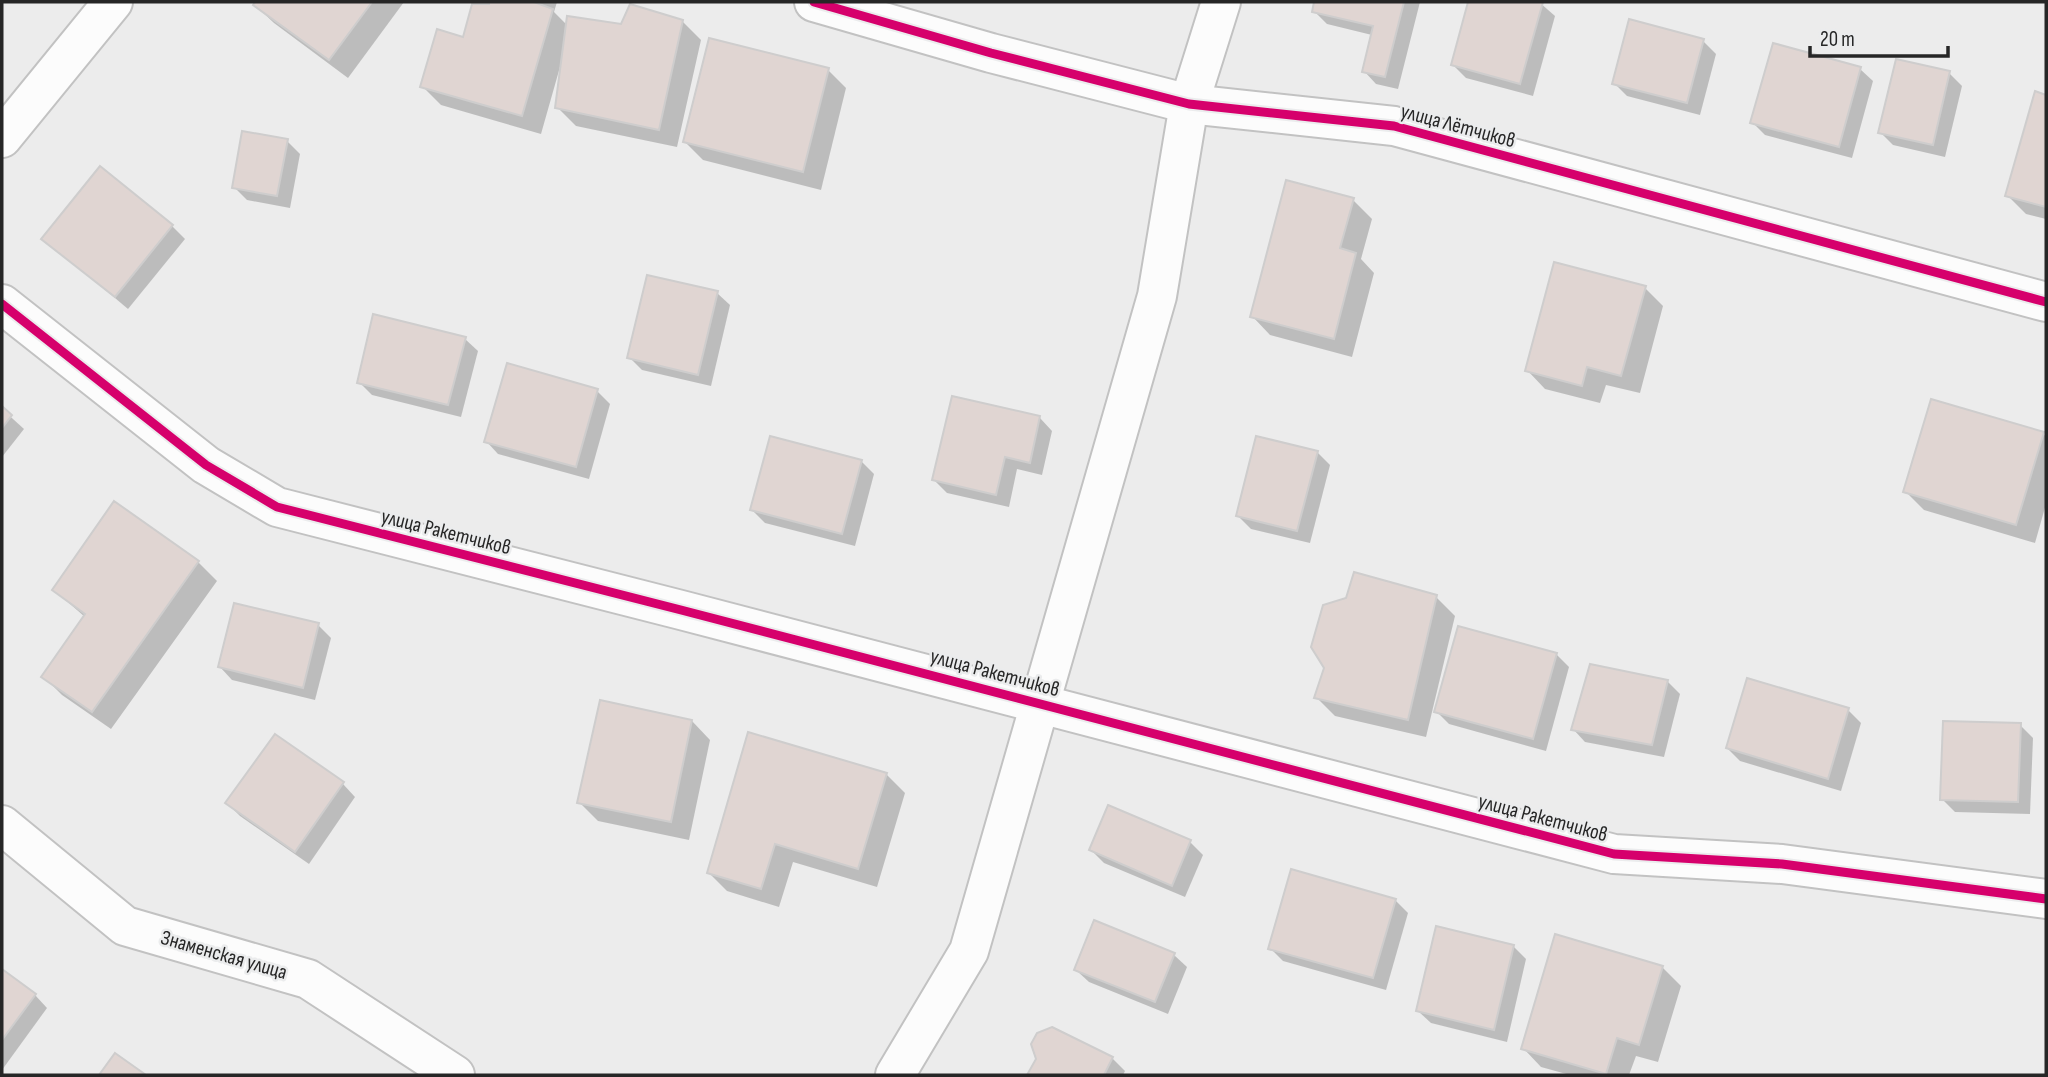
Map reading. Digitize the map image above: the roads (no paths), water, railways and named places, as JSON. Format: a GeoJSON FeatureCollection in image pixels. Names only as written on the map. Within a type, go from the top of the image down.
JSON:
{"type":"FeatureCollection","features":[{"type":"Feature","properties":{"kind":"street"},"geometry":{"type":"LineString","coordinates":[[2,138],[113,2]]}},
{"type":"Feature","properties":{"kind":"street","name":"улица Лётчиков"},"geometry":{"type":"LineString","coordinates":[[814,2],[990,53],[1189,104],[1394,126],[2046,302]]}},
{"type":"Feature","properties":{"kind":"street"},"geometry":{"type":"LineString","coordinates":[[895,1075],[969,951],[1157,296],[1189,104],[1221,2]]}},
{"type":"Feature","properties":{"kind":"street","name":"улица Ракетчиков"},"geometry":{"type":"LineString","coordinates":[[2,304],[206,465],[277,507],[1614,854],[1782,864],[2046,899]]}},
{"type":"Feature","properties":{"kind":"street","name":"Знаменская улица"},"geometry":{"type":"LineString","coordinates":[[2,825],[125,926],[308,979],[442,1071]]}}]}
